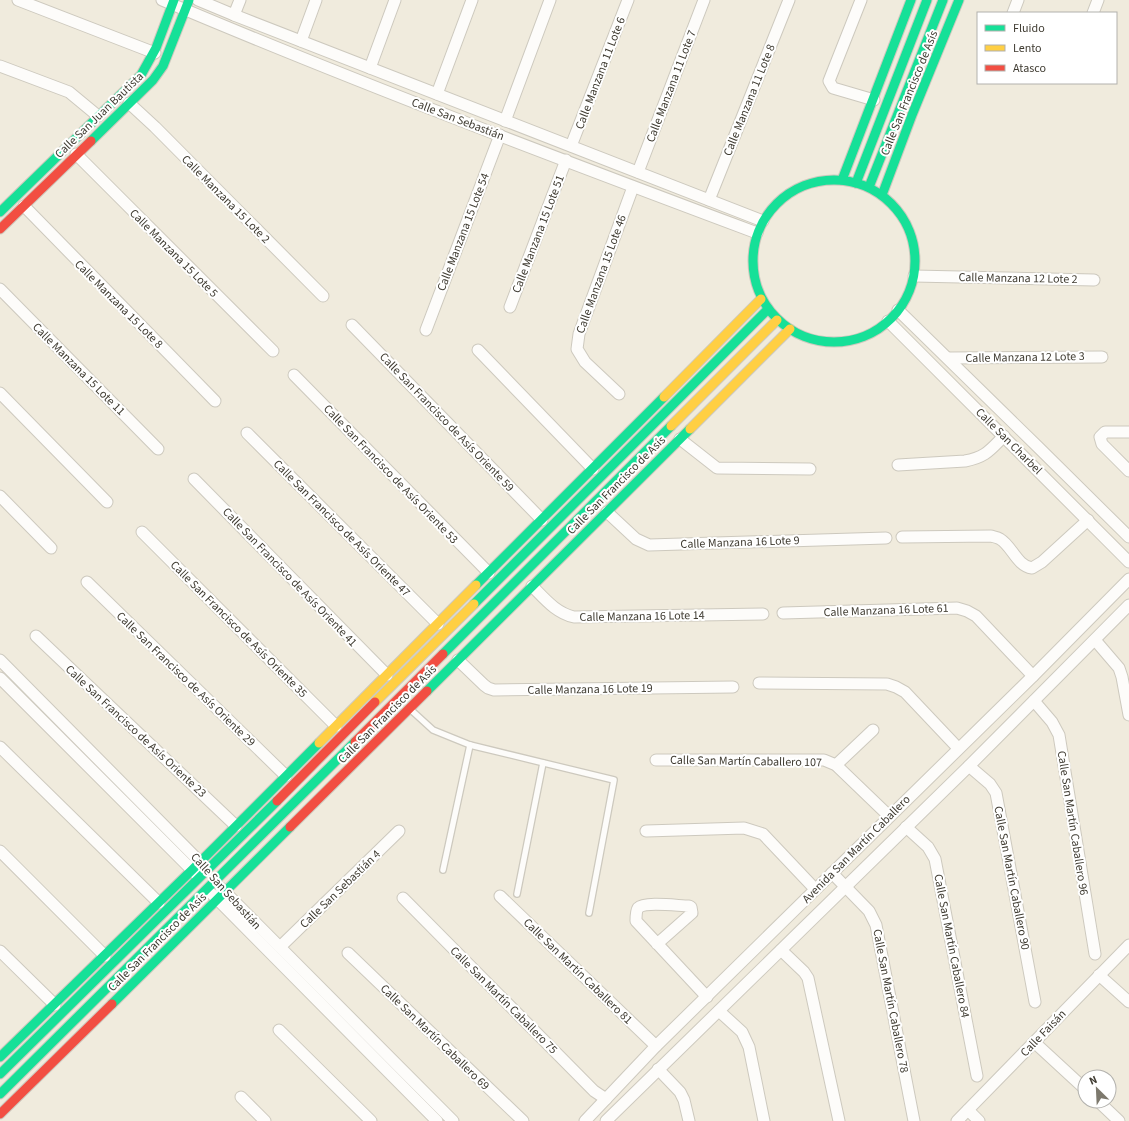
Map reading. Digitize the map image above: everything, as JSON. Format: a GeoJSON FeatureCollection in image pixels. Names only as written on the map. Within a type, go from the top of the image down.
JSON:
{"type":"FeatureCollection","features":[{"type":"Feature","properties":{"kind":"main road"},"geometry":{"type":"LineString","coordinates":[[842,180],[874,100],[911,0]]}},
{"type":"Feature","properties":{"kind":"main road","name":"Calle San Francisco de Asís"},"geometry":{"type":"LineString","coordinates":[[856,183],[927,0]]}},
{"type":"Feature","properties":{"kind":"main road","name":"Calle San Francisco de Asís"},"geometry":{"type":"LineString","coordinates":[[869,187],[943,0]]}},
{"type":"Feature","properties":{"kind":"main road","name":"Calle San Francisco de Asís"},"geometry":{"type":"LineString","coordinates":[[882,195],[912,115],[959,0]]}},
{"type":"Feature","properties":{"kind":"main road","name":"Calle San Juan Bautista"},"geometry":{"type":"LineString","coordinates":[[0,212],[141,75],[155,52],[169,1]]}},
{"type":"Feature","properties":{"kind":"main road","name":"Calle San Juan Bautista"},"geometry":{"type":"LineString","coordinates":[[0,229],[153,80],[163,66],[188,5]]}},
{"type":"Feature","properties":{"kind":"main road"},"geometry":{"type":"LineString","coordinates":[[842,180],[856,183],[869,187],[882,195],[903,216],[914,246],[914,276],[908,294],[898,310],[888,321],[866,335],[840,342],[814,340],[790,329],[777,320],[761,299],[752,266],[757,233],[763,221],[783,197],[811,183],[842,180]]}},
{"type":"Feature","properties":{"kind":"main road","name":"Calle San Francisco de Asís"},"geometry":{"type":"LineString","coordinates":[[204,866],[236,826],[761,299]]}},
{"type":"Feature","properties":{"kind":"main road","name":"Calle San Francisco de Asís"},"geometry":{"type":"LineString","coordinates":[[0,1074],[204,866],[768,310]]}},
{"type":"Feature","properties":{"kind":"main road","name":"Calle San Francisco de Asís"},"geometry":{"type":"LineString","coordinates":[[0,1094],[212,885],[777,320]]}},
{"type":"Feature","properties":{"kind":"main road","name":"Calle San Francisco de Asís"},"geometry":{"type":"LineString","coordinates":[[0,1114],[790,329]]}},
{"type":"Feature","properties":{"kind":"main road","name":"Calle San Francisco de Asís"},"geometry":{"type":"LineString","coordinates":[[1,1055],[55,1005],[159,903],[196,874]]}},
{"type":"Feature","properties":{"kind":"street"},"geometry":{"type":"LineString","coordinates":[[18,0],[155,52]]}},
{"type":"Feature","properties":{"kind":"street","name":"Calle San Sebastián"},"geometry":{"type":"LineString","coordinates":[[198,0],[763,221]]}},
{"type":"Feature","properties":{"kind":"street"},"geometry":{"type":"LineString","coordinates":[[234,15],[240,0]]}},
{"type":"Feature","properties":{"kind":"street"},"geometry":{"type":"LineString","coordinates":[[301,41],[316,0]]}},
{"type":"Feature","properties":{"kind":"street"},"geometry":{"type":"LineString","coordinates":[[370,68],[395,0]]}},
{"type":"Feature","properties":{"kind":"street"},"geometry":{"type":"LineString","coordinates":[[437,94],[472,0]]}},
{"type":"Feature","properties":{"kind":"street"},"geometry":{"type":"LineString","coordinates":[[505,121],[550,0]]}},
{"type":"Feature","properties":{"kind":"street","name":"Calle Manzana 11 Lote 6"},"geometry":{"type":"LineString","coordinates":[[572,146],[628,0]]}},
{"type":"Feature","properties":{"kind":"street","name":"Calle Manzana 11 Lote 7"},"geometry":{"type":"LineString","coordinates":[[638,172],[704,0]]}},
{"type":"Feature","properties":{"kind":"street","name":"Calle Manzana 11 Lote 8"},"geometry":{"type":"LineString","coordinates":[[710,200],[789,0]]}},
{"type":"Feature","properties":{"kind":"street"},"geometry":{"type":"LineString","coordinates":[[861,0],[829,80],[833,88],[874,100]]}},
{"type":"Feature","properties":{"kind":"street"},"geometry":{"type":"LineString","coordinates":[[1013,12],[1018,0]]}},
{"type":"Feature","properties":{"kind":"street"},"geometry":{"type":"LineString","coordinates":[[1093,12],[1098,0]]}},
{"type":"Feature","properties":{"kind":"street","name":"Calle San Sebastián"},"geometry":{"type":"LineString","coordinates":[[169,1],[188,5],[249,37],[757,233]]}},
{"type":"Feature","properties":{"kind":"street"},"geometry":{"type":"LineString","coordinates":[[0,66],[69,92],[98,116]]}},
{"type":"Feature","properties":{"kind":"street","name":"Calle Manzana 15 Lote 2"},"geometry":{"type":"LineString","coordinates":[[129,103],[155,127],[323,296]]}},
{"type":"Feature","properties":{"kind":"street","name":"Calle Manzana 15 Lote 54"},"geometry":{"type":"LineString","coordinates":[[426,330],[500,135]]}},
{"type":"Feature","properties":{"kind":"street","name":"Calle Manzana 15 Lote 5"},"geometry":{"type":"LineString","coordinates":[[76,154],[273,351]]}},
{"type":"Feature","properties":{"kind":"street","name":"Calle Manzana 15 Lote 51"},"geometry":{"type":"LineString","coordinates":[[510,307],[566,160]]}},
{"type":"Feature","properties":{"kind":"street","name":"Calle Manzana 15 Lote 46"},"geometry":{"type":"LineString","coordinates":[[619,394],[585,362],[577,349],[579,334],[633,186]]}},
{"type":"Feature","properties":{"kind":"street","name":"Calle Manzana 15 Lote 8"},"geometry":{"type":"LineString","coordinates":[[24,206],[215,401]]}},
{"type":"Feature","properties":{"kind":"street","name":"Calle Manzana 12 Lote 2"},"geometry":{"type":"LineString","coordinates":[[914,276],[1094,280]]}},
{"type":"Feature","properties":{"kind":"street","name":"Calle Manzana 15 Lote 11"},"geometry":{"type":"LineString","coordinates":[[0,289],[158,449]]}},
{"type":"Feature","properties":{"kind":"street","name":"Calle San Charbel"},"geometry":{"type":"LineString","coordinates":[[898,310],[1129,537]]}},
{"type":"Feature","properties":{"kind":"street","name":"Calle San Charbel"},"geometry":{"type":"LineString","coordinates":[[888,321],[1129,562]]}},
{"type":"Feature","properties":{"kind":"street","name":"Calle San Francisco de Asís Oriente 59"},"geometry":{"type":"LineString","coordinates":[[352,325],[542,520]]}},
{"type":"Feature","properties":{"kind":"street"},"geometry":{"type":"LineString","coordinates":[[478,350],[593,469]]}},
{"type":"Feature","properties":{"kind":"street","name":"Calle Manzana 12 Lote 3"},"geometry":{"type":"LineString","coordinates":[[948,358],[1102,356]]}},
{"type":"Feature","properties":{"kind":"street","name":"Calle San Francisco de Asís Oriente 53"},"geometry":{"type":"LineString","coordinates":[[294,375],[488,573]]}},
{"type":"Feature","properties":{"kind":"street"},"geometry":{"type":"LineString","coordinates":[[0,393],[107,502]]}},
{"type":"Feature","properties":{"kind":"street"},"geometry":{"type":"LineString","coordinates":[[1129,432],[1105,432],[1100,437],[1102,444],[1129,471]]}},
{"type":"Feature","properties":{"kind":"street","name":"Calle San Francisco de Asís Oriente 47"},"geometry":{"type":"LineString","coordinates":[[247,433],[438,624]]}},
{"type":"Feature","properties":{"kind":"street"},"geometry":{"type":"LineString","coordinates":[[898,465],[975,460],[983,456],[1004,436]]}},
{"type":"Feature","properties":{"kind":"street"},"geometry":{"type":"LineString","coordinates":[[680,439],[717,468],[810,469]]}},
{"type":"Feature","properties":{"kind":"street","name":"Calle San Francisco de Asís Oriente 41"},"geometry":{"type":"LineString","coordinates":[[194,479],[387,675]]}},
{"type":"Feature","properties":{"kind":"street"},"geometry":{"type":"LineString","coordinates":[[0,496],[51,548]]}},
{"type":"Feature","properties":{"kind":"street","name":"Calle Manzana 16 Lote 9"},"geometry":{"type":"LineString","coordinates":[[607,512],[636,539],[649,545],[886,538]]}},
{"type":"Feature","properties":{"kind":"street"},"geometry":{"type":"LineString","coordinates":[[902,537],[991,536],[999,538],[1005,542],[1027,568],[1032,568],[1042,562],[1088,520]]}},
{"type":"Feature","properties":{"kind":"street","name":"Calle San Francisco de Asís Oriente 35"},"geometry":{"type":"LineString","coordinates":[[142,532],[336,726]]}},
{"type":"Feature","properties":{"kind":"street","name":"Avenida San Martín Caballero"},"geometry":{"type":"LineString","coordinates":[[585,1121],[656,1046],[1033,676],[1129,579]]}},
{"type":"Feature","properties":{"kind":"street","name":"Calle San Francisco de Asís Oriente 29"},"geometry":{"type":"LineString","coordinates":[[87,582],[286,776]]}},
{"type":"Feature","properties":{"kind":"street","name":"Calle Manzana 16 Lote 14"},"geometry":{"type":"LineString","coordinates":[[532,586],[560,612],[567,616],[574,617],[763,614]]}},
{"type":"Feature","properties":{"kind":"street","name":"Avenida San Martín Caballero"},"geometry":{"type":"LineString","coordinates":[[606,1121],[969,766],[1129,605]]}},
{"type":"Feature","properties":{"kind":"street","name":"Calle Manzana 16 Lote 61"},"geometry":{"type":"LineString","coordinates":[[783,613],[956,608],[967,611],[976,616],[1033,676]]}},
{"type":"Feature","properties":{"kind":"street","name":"Calle San Francisco de Asís Oriente 23"},"geometry":{"type":"LineString","coordinates":[[36,636],[236,826]]}},
{"type":"Feature","properties":{"kind":"street"},"geometry":{"type":"LineString","coordinates":[[1095,640],[1119,668],[1129,715]]}},
{"type":"Feature","properties":{"kind":"street","name":"Calle San Sebastián"},"geometry":{"type":"LineString","coordinates":[[0,660],[204,866],[212,885]]}},
{"type":"Feature","properties":{"kind":"street","name":"Calle Manzana 16 Lote 19"},"geometry":{"type":"LineString","coordinates":[[458,660],[484,685],[494,690],[733,687]]}},
{"type":"Feature","properties":{"kind":"street","name":"Calle San Sebastián"},"geometry":{"type":"LineString","coordinates":[[0,678],[196,874],[212,885],[437,1121]]}},
{"type":"Feature","properties":{"kind":"street"},"geometry":{"type":"LineString","coordinates":[[759,683],[887,684],[905,692],[958,748]]}},
{"type":"Feature","properties":{"kind":"street","name":"Calle San Martín Caballero 96"},"geometry":{"type":"LineString","coordinates":[[1034,701],[1052,722],[1059,735],[1095,954]]}},
{"type":"Feature","properties":{"kind":"street","name":"Calle San Martín Caballero 107"},"geometry":{"type":"LineString","coordinates":[[836,765],[873,730]]}},
{"type":"Feature","properties":{"kind":"street"},"geometry":{"type":"LineString","coordinates":[[0,748],[159,903]]}},
{"type":"Feature","properties":{"kind":"street","name":"Calle San Martín Caballero 107"},"geometry":{"type":"LineString","coordinates":[[656,760],[824,760],[836,765],[889,816]]}},
{"type":"Feature","properties":{"kind":"street","name":"Calle San Martín Caballero 90"},"geometry":{"type":"LineString","coordinates":[[969,766],[990,784],[996,793],[1035,1002]]}},
{"type":"Feature","properties":{"kind":"street","name":"Calle San Martín Caballero 84"},"geometry":{"type":"LineString","coordinates":[[906,827],[928,847],[935,859],[977,1076]]}},
{"type":"Feature","properties":{"kind":"street"},"geometry":{"type":"LineString","coordinates":[[646,831],[744,828],[754,830],[763,834],[815,890]]}},
{"type":"Feature","properties":{"kind":"street","name":"Calle San Sebastián 4"},"geometry":{"type":"LineString","coordinates":[[280,948],[399,831]]}},
{"type":"Feature","properties":{"kind":"street"},"geometry":{"type":"LineString","coordinates":[[0,851],[105,956]]}},
{"type":"Feature","properties":{"kind":"street","name":"Calle San Martín Caballero 78"},"geometry":{"type":"LineString","coordinates":[[832,873],[869,911],[876,925],[914,1121]]}},
{"type":"Feature","properties":{"kind":"street","name":"Calle San Sebastián"},"geometry":{"type":"LineString","coordinates":[[221,896],[280,948],[453,1121]]}},
{"type":"Feature","properties":{"kind":"street","name":"Calle San Martín Caballero 81"},"geometry":{"type":"LineString","coordinates":[[500,896],[656,1046]]}},
{"type":"Feature","properties":{"kind":"street","name":"Calle San Martín Caballero 75"},"geometry":{"type":"LineString","coordinates":[[403,898],[594,1091],[606,1100]]}},
{"type":"Feature","properties":{"kind":"street"},"geometry":{"type":"LineString","coordinates":[[657,944],[692,913],[690,906],[647,904],[639,907],[637,910],[636,921],[657,944],[707,997]]}},
{"type":"Feature","properties":{"kind":"street","name":"Calle Faisán"},"geometry":{"type":"LineString","coordinates":[[957,1121],[1129,945]]}},
{"type":"Feature","properties":{"kind":"street"},"geometry":{"type":"LineString","coordinates":[[781,950],[804,972],[808,978],[839,1121]]}},
{"type":"Feature","properties":{"kind":"street"},"geometry":{"type":"LineString","coordinates":[[0,951],[55,1005]]}},
{"type":"Feature","properties":{"kind":"street","name":"Calle San Martín Caballero 69"},"geometry":{"type":"LineString","coordinates":[[348,953],[523,1121]]}},
{"type":"Feature","properties":{"kind":"street"},"geometry":{"type":"LineString","coordinates":[[1099,975],[1129,1002]]}},
{"type":"Feature","properties":{"kind":"street"},"geometry":{"type":"LineString","coordinates":[[718,1011],[742,1032],[749,1047],[764,1121]]}},
{"type":"Feature","properties":{"kind":"street"},"geometry":{"type":"LineString","coordinates":[[278,1030],[371,1121]]}},
{"type":"Feature","properties":{"kind":"street"},"geometry":{"type":"LineString","coordinates":[[1034,1042],[1077,1082]]}},
{"type":"Feature","properties":{"kind":"street"},"geometry":{"type":"LineString","coordinates":[[658,1069],[680,1092],[684,1100],[689,1121]]}},
{"type":"Feature","properties":{"kind":"street"},"geometry":{"type":"LineString","coordinates":[[241,1097],[265,1121]]}},
{"type":"Feature","properties":{"kind":"street"},"geometry":{"type":"LineString","coordinates":[[1106,1109],[1119,1121]]}},
{"type":"Feature","properties":{"kind":"street"},"geometry":{"type":"LineString","coordinates":[[968,1110],[979,1121]]}},
{"type":"Feature","properties":{"kind":"lane"},"geometry":{"type":"LineString","coordinates":[[409,709],[433,730],[470,745],[614,780],[589,913]]}},
{"type":"Feature","properties":{"kind":"lane"},"geometry":{"type":"LineString","coordinates":[[443,870],[470,745]]}},
{"type":"Feature","properties":{"kind":"lane"},"geometry":{"type":"LineString","coordinates":[[518,894],[543,763]]}},
{"type":"Feature","properties":{"kind":"traffic: fast"},"geometry":{"type":"LineString","coordinates":[[0,212],[141,75],[156,48],[174,0]]}},
{"type":"Feature","properties":{"kind":"traffic: fast"},"geometry":{"type":"LineString","coordinates":[[91,141],[153,80],[163,66],[189,0]]}},
{"type":"Feature","properties":{"kind":"traffic: fast"},"geometry":{"type":"LineString","coordinates":[[842,180],[911,0]]}},
{"type":"Feature","properties":{"kind":"traffic: fast"},"geometry":{"type":"LineString","coordinates":[[856,183],[927,0]]}},
{"type":"Feature","properties":{"kind":"traffic: fast"},"geometry":{"type":"LineString","coordinates":[[869,187],[943,0]]}},
{"type":"Feature","properties":{"kind":"traffic: fast"},"geometry":{"type":"LineString","coordinates":[[882,195],[912,115],[959,0]]}},
{"type":"Feature","properties":{"kind":"traffic: fast"},"geometry":{"type":"LineString","coordinates":[[834,180],[865,186],[879,194],[891,204],[901,216],[909,230],[915,261],[909,292],[901,306],[891,318],[879,328],[865,336],[834,342],[803,336],[789,328],[777,318],[767,306],[759,292],[753,261],[759,230],[767,216],[777,204],[789,194],[803,186],[834,180]]}},
{"type":"Feature","properties":{"kind":"traffic: fast"},"geometry":{"type":"LineString","coordinates":[[474,604],[768,309]]}},
{"type":"Feature","properties":{"kind":"traffic: fast"},"geometry":{"type":"LineString","coordinates":[[476,585],[664,397]]}},
{"type":"Feature","properties":{"kind":"traffic: fast"},"geometry":{"type":"LineString","coordinates":[[443,654],[671,426]]}},
{"type":"Feature","properties":{"kind":"traffic: fast"},"geometry":{"type":"LineString","coordinates":[[427,691],[690,429]]}},
{"type":"Feature","properties":{"kind":"traffic: fast"},"geometry":{"type":"LineString","coordinates":[[0,1094],[355,742]]}},
{"type":"Feature","properties":{"kind":"traffic: fast"},"geometry":{"type":"LineString","coordinates":[[0,1057],[192,870],[319,743]]}},
{"type":"Feature","properties":{"kind":"traffic: fast"},"geometry":{"type":"LineString","coordinates":[[0,1074],[277,801]]}},
{"type":"Feature","properties":{"kind":"traffic: fast"},"geometry":{"type":"LineString","coordinates":[[112,1004],[290,827]]}},
{"type":"Feature","properties":{"kind":"traffic: slow"},"geometry":{"type":"LineString","coordinates":[[664,397],[761,299]]}},
{"type":"Feature","properties":{"kind":"traffic: slow"},"geometry":{"type":"LineString","coordinates":[[671,426],[777,320]]}},
{"type":"Feature","properties":{"kind":"traffic: slow"},"geometry":{"type":"LineString","coordinates":[[690,429],[790,329]]}},
{"type":"Feature","properties":{"kind":"traffic: slow"},"geometry":{"type":"LineString","coordinates":[[319,743],[476,585]]}},
{"type":"Feature","properties":{"kind":"traffic: slow"},"geometry":{"type":"LineString","coordinates":[[375,702],[474,604]]}},
{"type":"Feature","properties":{"kind":"traffic: jam"},"geometry":{"type":"LineString","coordinates":[[0,229],[91,141]]}},
{"type":"Feature","properties":{"kind":"traffic: jam"},"geometry":{"type":"LineString","coordinates":[[355,742],[443,654]]}},
{"type":"Feature","properties":{"kind":"traffic: jam"},"geometry":{"type":"LineString","coordinates":[[290,827],[427,691]]}},
{"type":"Feature","properties":{"kind":"traffic: jam"},"geometry":{"type":"LineString","coordinates":[[277,801],[375,702]]}},
{"type":"Feature","properties":{"kind":"traffic: jam"},"geometry":{"type":"LineString","coordinates":[[0,1114],[112,1004]]}}]}
